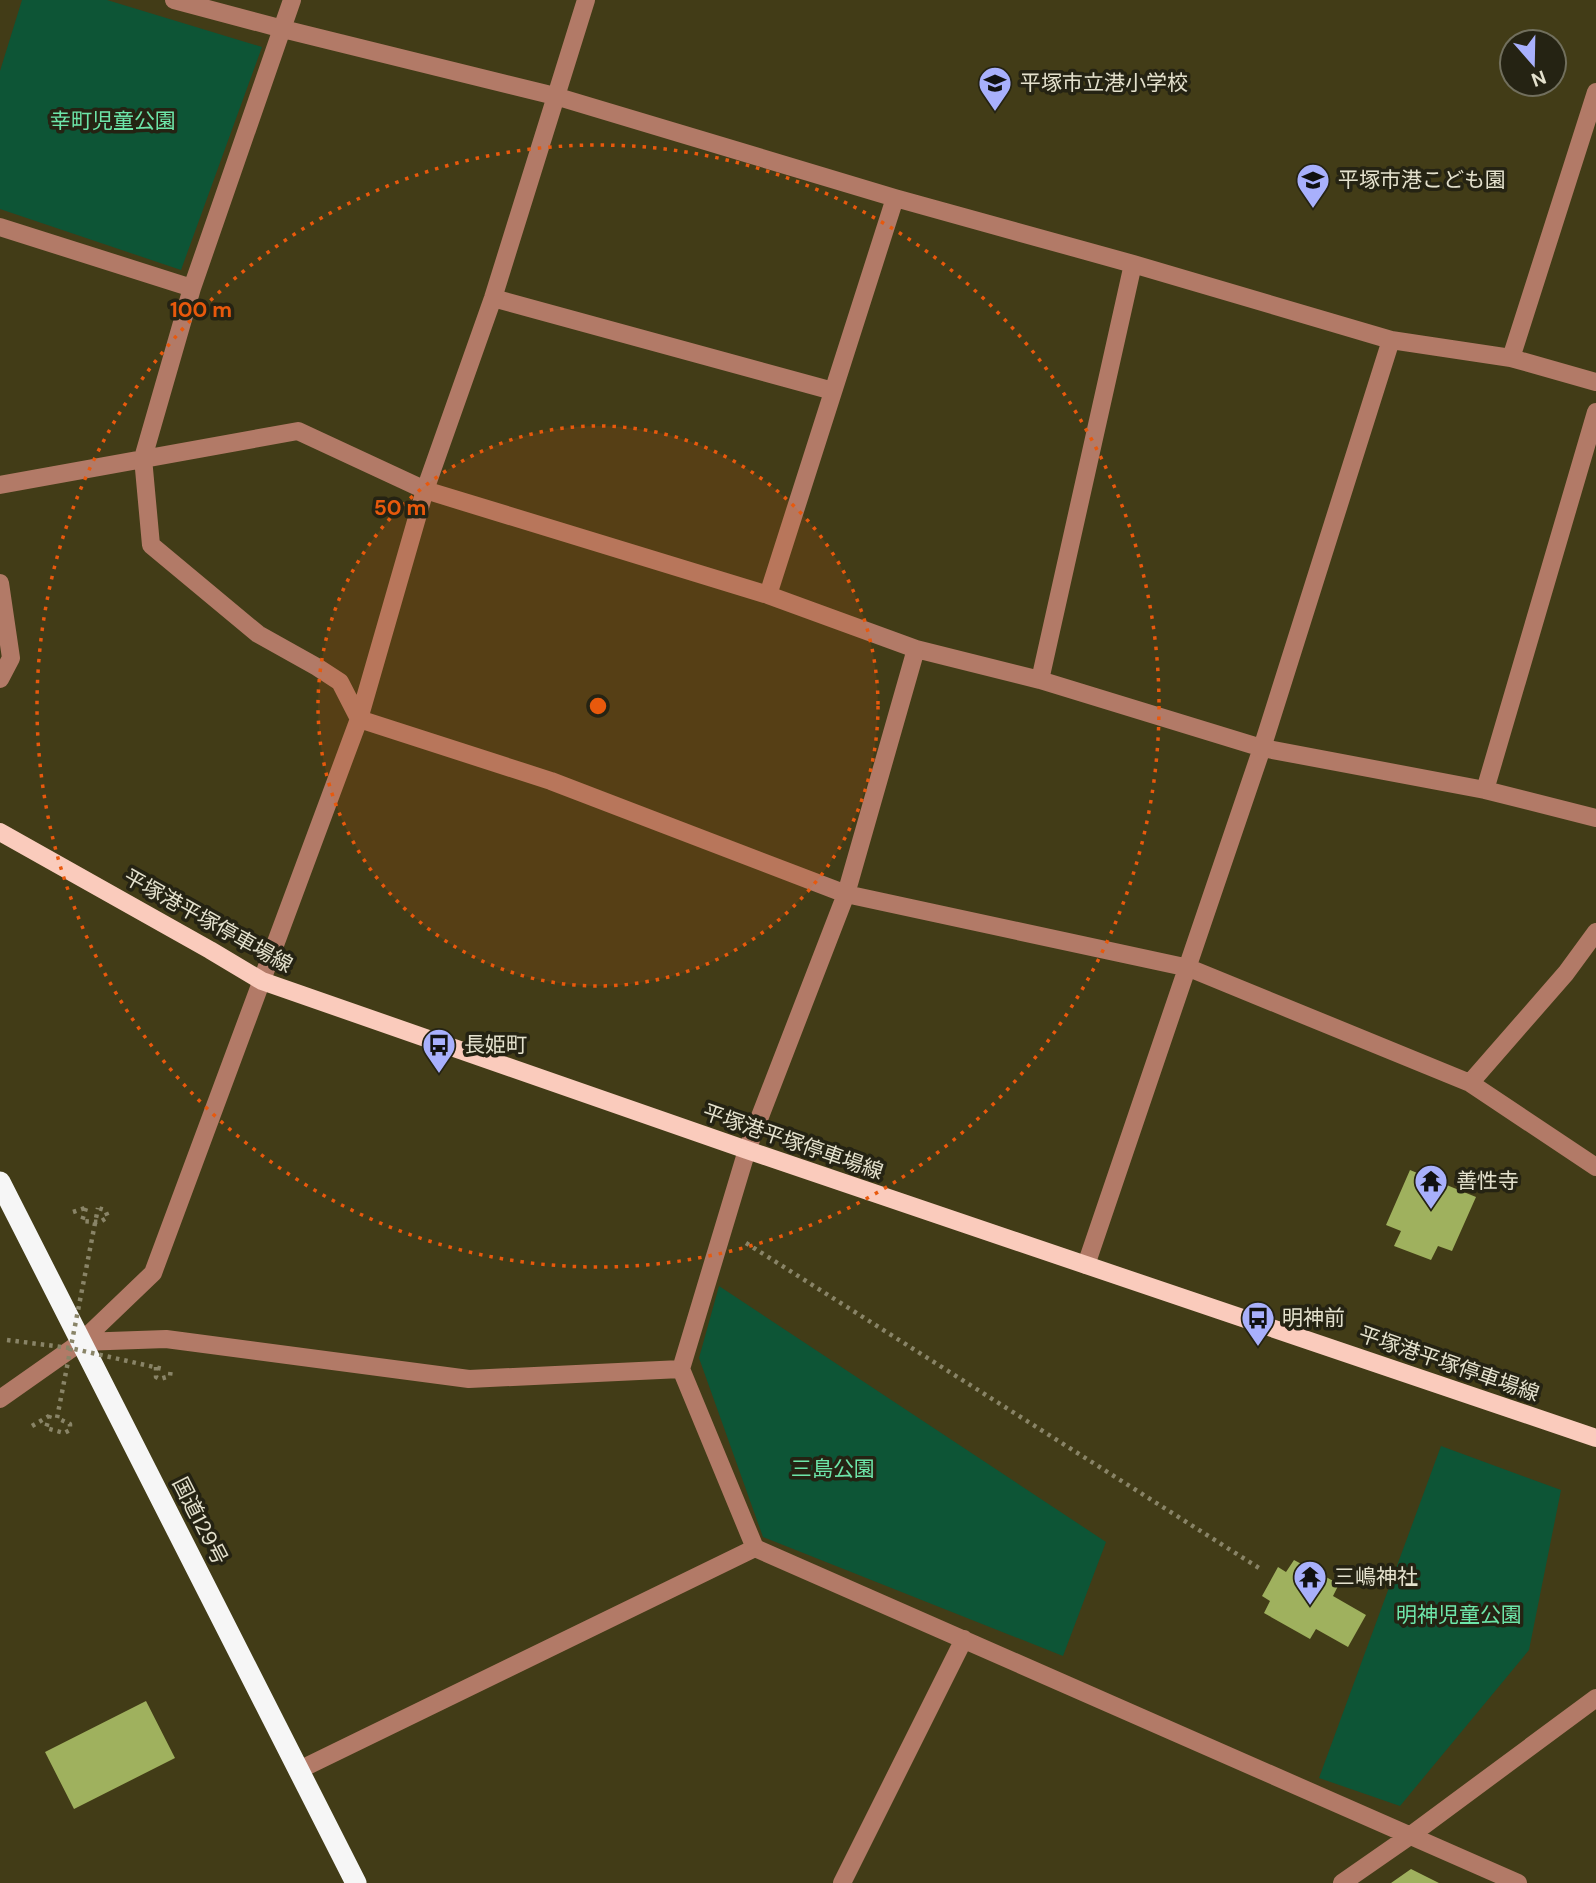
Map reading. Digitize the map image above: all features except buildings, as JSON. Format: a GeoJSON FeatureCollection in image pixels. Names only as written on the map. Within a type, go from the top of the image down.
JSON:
{"type":"FeatureCollection","features":[{"type":"Feature","properties":{"kind":"highway","name":"国道129号"},"geometry":{"type":"LineString","coordinates":[[0,1182],[76,1345],[356,1883]]}},
{"type":"Feature","properties":{"kind":"main road","name":"平塚港平塚停車場線"},"geometry":{"type":"LineString","coordinates":[[0,832],[262,981],[747,1150],[1596,1438]]}},
{"type":"Feature","properties":{"kind":"street"},"geometry":{"type":"LineString","coordinates":[[174,0],[555,96],[895,198],[1391,340],[1511,358],[1596,383]]}},
{"type":"Feature","properties":{"kind":"street"},"geometry":{"type":"LineString","coordinates":[[292,0],[192,288],[144,458],[151,545],[258,634],[340,682],[359,719],[551,781],[846,894],[1189,968],[1469,1083],[1596,1167]]}},
{"type":"Feature","properties":{"kind":"street"},"geometry":{"type":"LineString","coordinates":[[0,1399],[76,1345],[153,1273],[359,719],[425,489],[493,298],[586,0]]}},
{"type":"Feature","properties":{"kind":"street"},"geometry":{"type":"LineString","coordinates":[[1511,358],[1591,125],[1596,92]]}},
{"type":"Feature","properties":{"kind":"street"},"geometry":{"type":"LineString","coordinates":[[768,595],[895,198]]}},
{"type":"Feature","properties":{"kind":"street"},"geometry":{"type":"LineString","coordinates":[[0,227],[192,288]]}},
{"type":"Feature","properties":{"kind":"street"},"geometry":{"type":"LineString","coordinates":[[1040,680],[1133,264]]}},
{"type":"Feature","properties":{"kind":"street"},"geometry":{"type":"LineString","coordinates":[[493,298],[833,391]]}},
{"type":"Feature","properties":{"kind":"street"},"geometry":{"type":"LineString","coordinates":[[1086,1265],[1262,748],[1391,340]]}},
{"type":"Feature","properties":{"kind":"street"},"geometry":{"type":"LineString","coordinates":[[1485,790],[1596,412]]}},
{"type":"Feature","properties":{"kind":"street"},"geometry":{"type":"LineString","coordinates":[[0,485],[298,431],[425,489],[768,595],[916,649],[1040,680],[1262,748],[1485,790],[1596,818]]}},
{"type":"Feature","properties":{"kind":"street"},"geometry":{"type":"LineString","coordinates":[[0,583],[10,658],[0,679]]}},
{"type":"Feature","properties":{"kind":"street"},"geometry":{"type":"LineString","coordinates":[[916,649],[846,894],[747,1150],[681,1369],[755,1548],[1518,1883]]}},
{"type":"Feature","properties":{"kind":"street"},"geometry":{"type":"LineString","coordinates":[[1469,1083],[1566,973],[1596,932]]}},
{"type":"Feature","properties":{"kind":"street"},"geometry":{"type":"LineString","coordinates":[[76,1345],[166,1339],[470,1379],[681,1369]]}},
{"type":"Feature","properties":{"kind":"street"},"geometry":{"type":"LineString","coordinates":[[299,1770],[755,1548]]}},
{"type":"Feature","properties":{"kind":"street"},"geometry":{"type":"LineString","coordinates":[[842,1883],[964,1639]]}},
{"type":"Feature","properties":{"kind":"street"},"geometry":{"type":"LineString","coordinates":[[1342,1883],[1596,1698]]}},
{"type":"Feature","properties":{"kind":"path"},"geometry":{"type":"LineString","coordinates":[[32,1426],[50,1415],[47,1428],[64,1433],[70,1430],[69,1424],[57,1418],[76,1345],[99,1208],[105,1210],[108,1217],[100,1222],[82,1221],[86,1208],[73,1212]]}},
{"type":"Feature","properties":{"kind":"path"},"geometry":{"type":"LineString","coordinates":[[723,1228],[1259,1569]]}},
{"type":"Feature","properties":{"kind":"path"},"geometry":{"type":"LineString","coordinates":[[6,1340],[76,1345],[163,1369]]}},
{"type":"Feature","properties":{"kind":"green space","name":"幸町児童公園"},"geometry":{"type":"Polygon","coordinates":[[[22,0],[107,0],[262,47],[181,270],[0,209],[0,71],[22,0]]]}},
{"type":"Feature","properties":{"kind":"green space","name":"三島公園"},"geometry":{"type":"Polygon","coordinates":[[[719,1286],[1106,1542],[1063,1656],[763,1537],[699,1358],[719,1286]]]}},
{"type":"Feature","properties":{"kind":"green space","name":"明神児童公園"},"geometry":{"type":"Polygon","coordinates":[[[1441,1446],[1561,1490],[1529,1650],[1400,1806],[1319,1778],[1441,1446]]]}},
{"type":"Feature","properties":{"kind":"place","name":"平塚市立港小学校"},"geometry":{"type":"Point","coordinates":[995,113]}},
{"type":"Feature","properties":{"kind":"place","name":"平塚市港こども園"},"geometry":{"type":"Point","coordinates":[1313,210]}},
{"type":"Feature","properties":{"kind":"place","name":"長姫町"},"geometry":{"type":"Point","coordinates":[439,1075]}},
{"type":"Feature","properties":{"kind":"place","name":"善性寺"},"geometry":{"type":"Point","coordinates":[1431,1211]}},
{"type":"Feature","properties":{"kind":"place","name":"明神前"},"geometry":{"type":"Point","coordinates":[1258,1348]}},
{"type":"Feature","properties":{"kind":"place","name":"三嶋神社"},"geometry":{"type":"Point","coordinates":[1310,1607]}}]}
